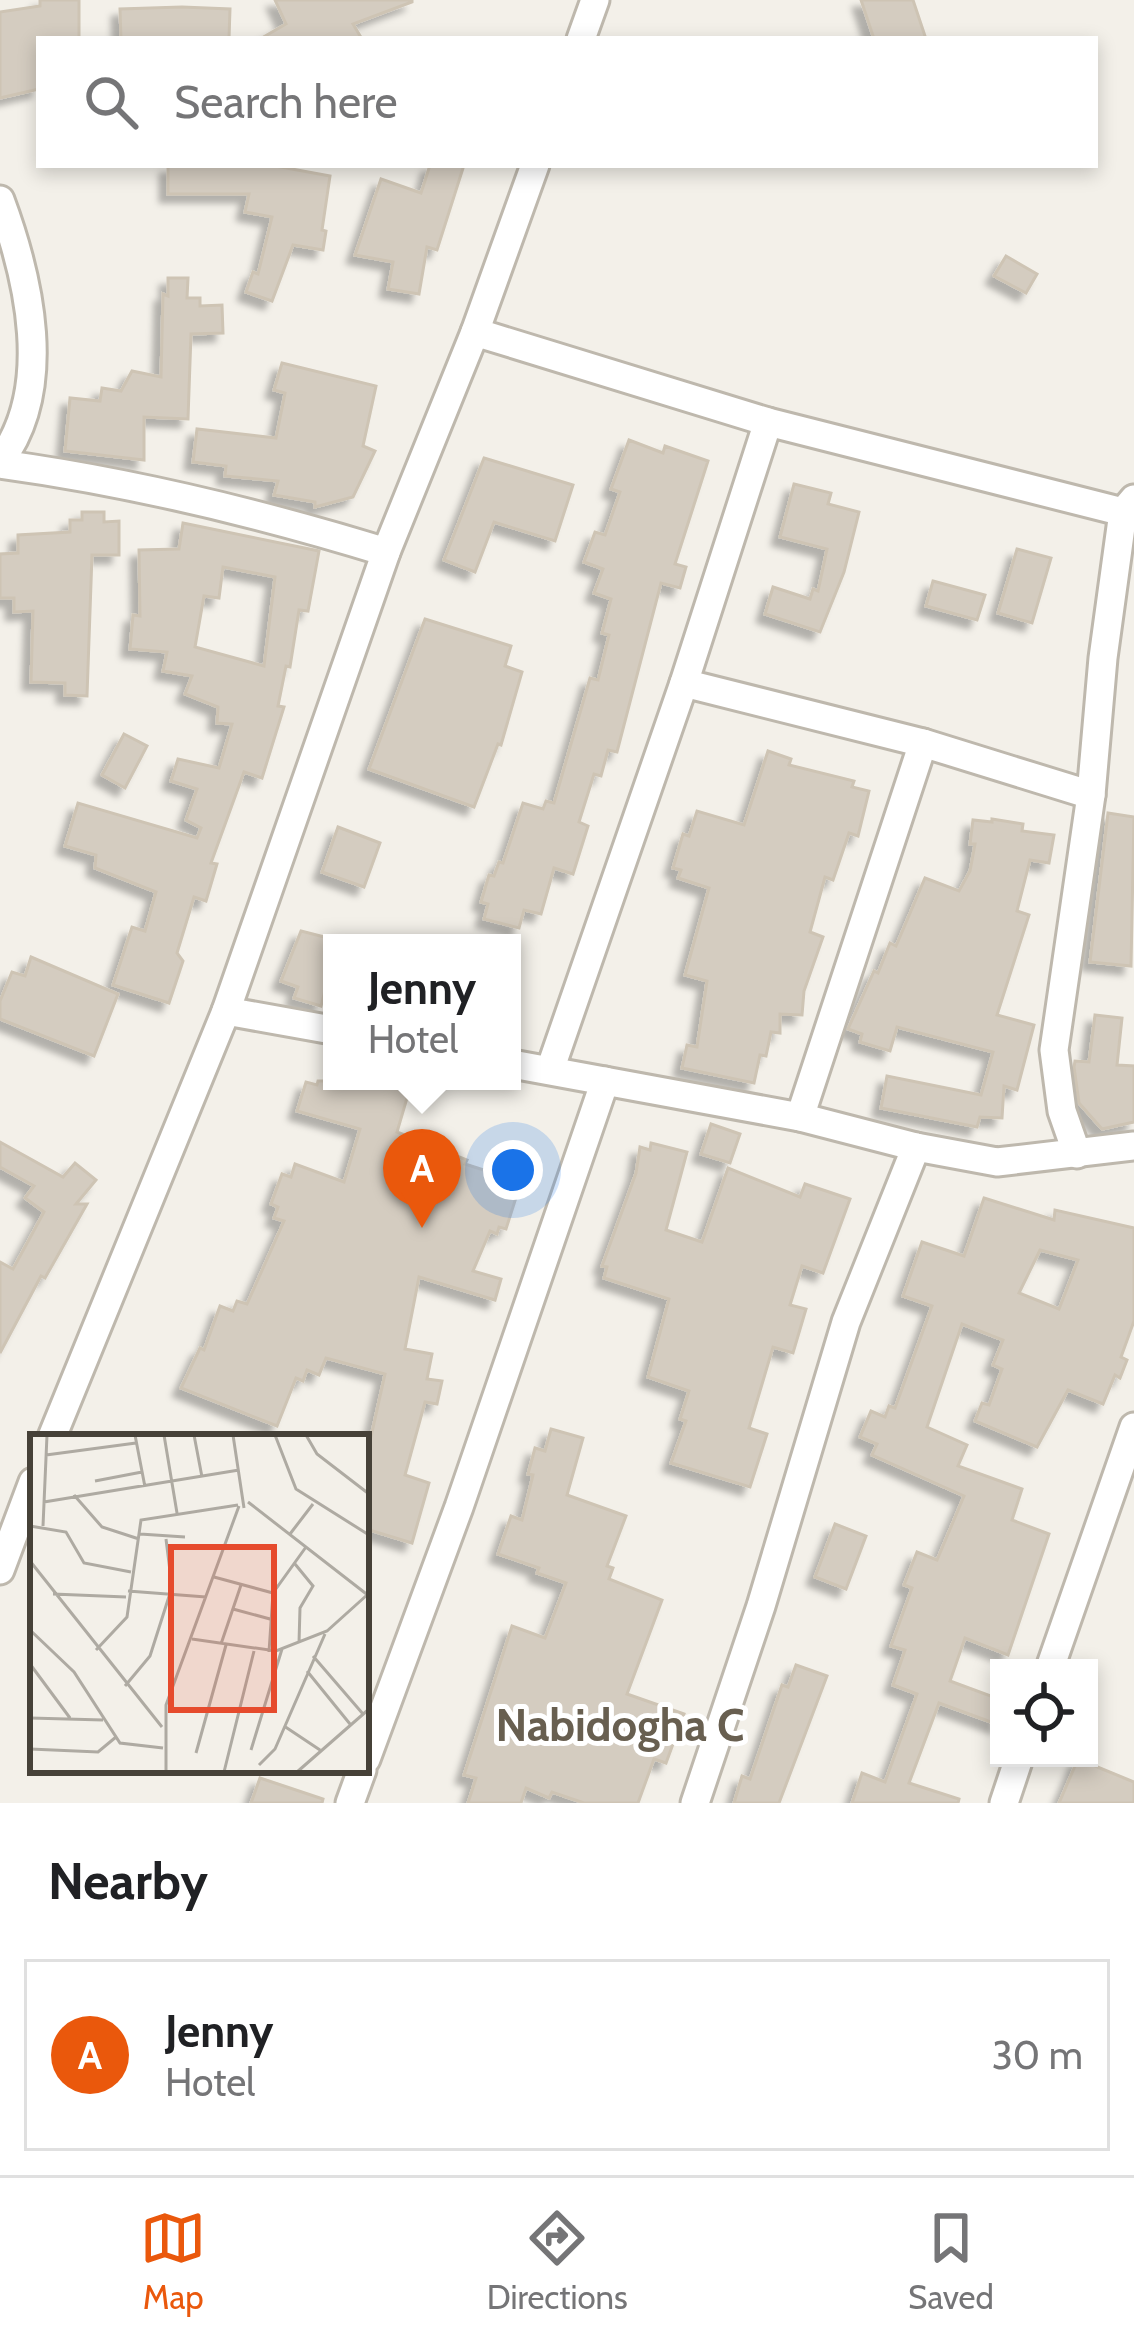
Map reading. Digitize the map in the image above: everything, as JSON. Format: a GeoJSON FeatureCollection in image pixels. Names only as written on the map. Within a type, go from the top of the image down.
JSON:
{"type":"FeatureCollection","features":[{"type":"Feature","properties":{"kind":"street"},"geometry":{"type":"LineString","coordinates":[[582,36],[595,0]]}},
{"type":"Feature","properties":{"kind":"street"},"geometry":{"type":"LineString","coordinates":[[53,1434],[226,1011],[386,552],[475,332],[534,168]]}},
{"type":"Feature","properties":{"kind":"street"},"geometry":{"type":"LineString","coordinates":[[0,200],[16,242],[33,371],[14,443],[0,462],[252,511],[386,552]]}},
{"type":"Feature","properties":{"kind":"street"},"geometry":{"type":"LineString","coordinates":[[475,332],[768,422],[1129,506],[1103,658],[1091,795],[1054,1050],[1062,1111],[1077,1154]]}},
{"type":"Feature","properties":{"kind":"street"},"geometry":{"type":"LineString","coordinates":[[550,1070],[684,683],[768,422]]}},
{"type":"Feature","properties":{"kind":"street"},"geometry":{"type":"LineString","coordinates":[[684,683],[923,743],[1091,795]]}},
{"type":"Feature","properties":{"kind":"street"},"geometry":{"type":"LineString","coordinates":[[800,1117],[923,743]]}},
{"type":"Feature","properties":{"kind":"street"},"geometry":{"type":"LineString","coordinates":[[226,1011],[323,1028]]}},
{"type":"Feature","properties":{"kind":"street"},"geometry":{"type":"LineString","coordinates":[[521,1065],[800,1117],[998,1162],[1134,1145]]}},
{"type":"Feature","properties":{"kind":"street"},"geometry":{"type":"LineString","coordinates":[[369,1751],[459,1508],[604,1081]]}},
{"type":"Feature","properties":{"kind":"street"},"geometry":{"type":"LineString","coordinates":[[695,1803],[847,1322],[916,1147]]}},
{"type":"Feature","properties":{"kind":"street"},"geometry":{"type":"LineString","coordinates":[[1053,1659],[1134,1427]]}},
{"type":"Feature","properties":{"kind":"street"},"geometry":{"type":"LineString","coordinates":[[0,1570],[30,1490]]}},
{"type":"Feature","properties":{"kind":"street"},"geometry":{"type":"LineString","coordinates":[[1004,1803],[1016,1767]]}},
{"type":"Feature","properties":{"kind":"street"},"geometry":{"type":"LineString","coordinates":[[350,1803],[361,1773]]}},
{"type":"Feature","properties":{"kind":"building"},"geometry":{"type":"Polygon","coordinates":[[[40,0],[79,0],[79,36],[36,36],[36,90],[0,98],[0,12],[40,6],[40,0]]]}},
{"type":"Feature","properties":{"kind":"building"},"geometry":{"type":"Polygon","coordinates":[[[275,0],[412,0],[353,24],[360,36],[265,36],[286,24],[275,0]]]}},
{"type":"Feature","properties":{"kind":"building"},"geometry":{"type":"Polygon","coordinates":[[[861,0],[913,0],[925,36],[873,36],[861,0]]]}},
{"type":"Feature","properties":{"kind":"building"},"geometry":{"type":"Polygon","coordinates":[[[120,9],[230,9],[229,36],[121,36],[120,9]]]}},
{"type":"Feature","properties":{"kind":"building"},"geometry":{"type":"Polygon","coordinates":[[[168,168],[286,168],[330,176],[323,250],[293,245],[272,301],[246,292],[253,272],[258,274],[272,217],[245,212],[249,194],[168,194],[168,168]]]}},
{"type":"Feature","properties":{"kind":"building"},"geometry":{"type":"Polygon","coordinates":[[[429,168],[463,168],[437,250],[427,247],[419,294],[388,289],[393,262],[355,255],[381,179],[421,193],[429,168]]]}},
{"type":"Feature","properties":{"kind":"building"},"geometry":{"type":"Polygon","coordinates":[[[1006,256],[1037,274],[1026,293],[994,276],[1006,256]]]}},
{"type":"Feature","properties":{"kind":"building"},"geometry":{"type":"Polygon","coordinates":[[[168,278],[188,278],[187,298],[200,298],[200,306],[222,305],[223,333],[191,334],[188,419],[144,417],[144,460],[65,451],[70,398],[100,401],[102,388],[121,391],[132,371],[161,377],[163,294],[168,296],[168,278]]]}},
{"type":"Feature","properties":{"kind":"building"},"geometry":{"type":"Polygon","coordinates":[[[282,363],[376,386],[363,446],[375,451],[353,497],[315,507],[315,502],[274,495],[278,481],[225,476],[226,466],[193,462],[197,429],[276,438],[285,393],[274,390],[282,363]]]}},
{"type":"Feature","properties":{"kind":"building"},"geometry":{"type":"Polygon","coordinates":[[[629,440],[663,453],[665,446],[708,461],[675,564],[686,567],[680,588],[661,583],[617,752],[608,750],[601,776],[594,774],[579,822],[588,826],[573,874],[554,868],[541,914],[524,910],[519,928],[484,919],[488,904],[481,902],[489,875],[494,876],[499,862],[503,863],[523,803],[543,809],[546,801],[554,803],[590,678],[598,680],[609,635],[602,633],[611,599],[594,593],[603,569],[584,562],[595,532],[605,535],[620,492],[611,489],[629,440]]]}},
{"type":"Feature","properties":{"kind":"building"},"geometry":{"type":"Polygon","coordinates":[[[484,458],[573,485],[555,541],[494,522],[475,572],[444,560],[484,458]]]}},
{"type":"Feature","properties":{"kind":"building"},"geometry":{"type":"Polygon","coordinates":[[[794,484],[831,493],[828,504],[859,512],[844,572],[820,632],[765,614],[773,587],[810,599],[813,589],[818,591],[827,549],[780,537],[794,484]]]}},
{"type":"Feature","properties":{"kind":"building"},"geometry":{"type":"Polygon","coordinates":[[[82,512],[104,512],[104,522],[119,521],[119,555],[92,555],[87,696],[65,695],[65,683],[31,682],[33,611],[14,612],[14,598],[0,598],[0,554],[18,553],[18,535],[70,532],[70,520],[82,520],[82,512]]]}},
{"type":"Feature","properties":{"kind":"building"},"geometry":{"type":"Polygon","coordinates":[[[183,523],[319,551],[308,611],[299,610],[278,706],[284,707],[262,778],[244,772],[211,863],[217,864],[206,901],[194,897],[177,953],[183,961],[169,1003],[113,985],[132,927],[145,931],[156,892],[95,868],[96,855],[65,846],[78,803],[197,838],[201,828],[186,820],[197,789],[171,781],[178,759],[219,768],[232,724],[217,723],[218,707],[185,694],[192,676],[163,671],[167,652],[130,649],[133,615],[140,616],[139,550],[179,549],[183,523]],[[223,567],[219,598],[204,596],[195,647],[264,666],[275,577],[223,567]]]}},
{"type":"Feature","properties":{"kind":"building"},"geometry":{"type":"Polygon","coordinates":[[[1017,549],[1051,558],[1032,623],[998,613],[1017,549]]]}},
{"type":"Feature","properties":{"kind":"building"},"geometry":{"type":"Polygon","coordinates":[[[933,581],[985,595],[977,620],[926,606],[933,581]]]}},
{"type":"Feature","properties":{"kind":"building"},"geometry":{"type":"Polygon","coordinates":[[[425,619],[511,646],[505,666],[522,672],[501,745],[474,807],[369,769],[425,619]]]}},
{"type":"Feature","properties":{"kind":"building"},"geometry":{"type":"Polygon","coordinates":[[[124,734],[147,746],[125,788],[102,775],[124,734]]]}},
{"type":"Feature","properties":{"kind":"building"},"geometry":{"type":"Polygon","coordinates":[[[768,751],[791,759],[789,765],[854,781],[852,787],[869,791],[858,836],[849,833],[833,880],[825,877],[810,932],[823,937],[804,991],[802,1015],[780,1014],[780,1033],[771,1032],[754,1083],[682,1068],[687,1045],[697,1047],[707,981],[685,975],[709,888],[678,878],[681,870],[673,868],[683,834],[689,836],[697,811],[744,825],[768,751]]]}},
{"type":"Feature","properties":{"kind":"building"},"geometry":{"type":"Polygon","coordinates":[[[1108,813],[1134,817],[1131,966],[1090,962],[1108,813]]]}},
{"type":"Feature","properties":{"kind":"building"},"geometry":{"type":"Polygon","coordinates":[[[973,820],[1023,824],[1022,831],[1054,835],[1049,863],[1030,860],[1017,911],[1029,915],[997,1015],[1034,1025],[1017,1090],[1004,1086],[1002,1118],[980,1117],[977,1127],[881,1108],[887,1076],[981,1095],[993,1052],[897,1027],[890,1051],[860,1042],[862,1034],[848,1029],[890,943],[896,946],[925,878],[959,891],[970,871],[973,820]]]}},
{"type":"Feature","properties":{"kind":"building"},"geometry":{"type":"Polygon","coordinates":[[[338,827],[380,843],[364,887],[322,872],[338,827]]]}},
{"type":"Feature","properties":{"kind":"building"},"geometry":{"type":"Polygon","coordinates":[[[301,931],[323,937],[321,1006],[294,998],[298,987],[281,981],[301,931]]]}},
{"type":"Feature","properties":{"kind":"building"},"geometry":{"type":"Polygon","coordinates":[[[31,957],[118,994],[94,1056],[0,1019],[0,1001],[12,972],[25,976],[31,957]]]}},
{"type":"Feature","properties":{"kind":"building"},"geometry":{"type":"Polygon","coordinates":[[[1095,1015],[1122,1018],[1117,1065],[1134,1066],[1134,1122],[1102,1129],[1079,1103],[1074,1067],[1075,1061],[1089,1062],[1095,1015]]]}},
{"type":"Feature","properties":{"kind":"building"},"geometry":{"type":"Polygon","coordinates":[[[323,1081],[323,1090],[409,1090],[397,1132],[467,1160],[465,1164],[521,1182],[506,1229],[499,1227],[497,1234],[490,1231],[473,1271],[501,1279],[495,1300],[419,1277],[405,1349],[432,1354],[427,1379],[442,1381],[437,1404],[425,1402],[405,1475],[429,1483],[412,1543],[369,1530],[369,1446],[385,1374],[326,1358],[319,1375],[307,1370],[303,1381],[296,1378],[277,1426],[181,1388],[200,1348],[204,1350],[220,1306],[233,1311],[237,1301],[247,1304],[284,1221],[274,1218],[278,1207],[271,1204],[282,1174],[291,1177],[295,1164],[344,1182],[360,1129],[297,1111],[306,1082],[317,1085],[323,1081]]]}},
{"type":"Feature","properties":{"kind":"building"},"geometry":{"type":"Polygon","coordinates":[[[711,1124],[740,1134],[730,1163],[701,1154],[711,1124]]]}},
{"type":"Feature","properties":{"kind":"building"},"geometry":{"type":"Polygon","coordinates":[[[0,1142],[63,1177],[75,1163],[96,1180],[76,1204],[87,1204],[0,1353],[0,1262],[13,1269],[44,1212],[25,1198],[34,1186],[0,1167],[0,1142]]]}},
{"type":"Feature","properties":{"kind":"building"},"geometry":{"type":"Polygon","coordinates":[[[651,1143],[687,1152],[666,1230],[702,1242],[728,1168],[800,1197],[805,1184],[850,1199],[823,1273],[802,1266],[790,1305],[806,1309],[793,1353],[773,1347],[749,1428],[767,1434],[750,1487],[671,1463],[686,1421],[680,1419],[689,1391],[648,1377],[669,1299],[604,1278],[607,1267],[602,1266],[636,1173],[640,1147],[650,1150],[651,1143]]]}},
{"type":"Feature","properties":{"kind":"building"},"geometry":{"type":"Polygon","coordinates":[[[984,1198],[1054,1220],[1055,1210],[1134,1228],[1134,1321],[1121,1357],[1127,1360],[1103,1404],[1068,1390],[1037,1447],[975,1421],[982,1403],[989,1405],[1002,1369],[993,1365],[1003,1340],[962,1324],[927,1427],[967,1445],[958,1466],[1022,1489],[1012,1520],[1049,1534],[1008,1655],[965,1638],[950,1681],[990,1696],[990,1722],[939,1703],[909,1783],[959,1799],[958,1803],[852,1803],[862,1773],[885,1782],[917,1694],[893,1685],[905,1650],[891,1646],[912,1588],[904,1585],[917,1552],[937,1560],[964,1496],[872,1455],[877,1444],[860,1437],[871,1411],[885,1417],[889,1406],[895,1408],[932,1306],[903,1296],[922,1242],[964,1256],[984,1198]],[[1040,1250],[1019,1293],[1059,1309],[1078,1260],[1040,1250]]]}},
{"type":"Feature","properties":{"kind":"building"},"geometry":{"type":"Polygon","coordinates":[[[551,1429],[583,1438],[567,1495],[626,1516],[607,1566],[613,1568],[609,1579],[662,1600],[627,1694],[684,1714],[666,1763],[654,1759],[638,1803],[584,1803],[552,1792],[549,1798],[526,1788],[521,1803],[468,1803],[476,1778],[464,1775],[512,1626],[545,1638],[566,1583],[498,1554],[511,1516],[522,1520],[535,1448],[545,1451],[551,1429]]]}},
{"type":"Feature","properties":{"kind":"building"},"geometry":{"type":"Polygon","coordinates":[[[835,1524],[866,1536],[846,1589],[815,1577],[835,1524]]]}},
{"type":"Feature","properties":{"kind":"building"},"geometry":{"type":"Polygon","coordinates":[[[796,1665],[827,1676],[779,1803],[734,1803],[742,1776],[750,1779],[782,1685],[788,1687],[796,1665]]]}},
{"type":"Feature","properties":{"kind":"building"},"geometry":{"type":"Polygon","coordinates":[[[1075,1767],[1097,1767],[1134,1782],[1134,1803],[1059,1803],[1075,1767]]]}},
{"type":"Feature","properties":{"kind":"building"},"geometry":{"type":"Polygon","coordinates":[[[260,1778],[323,1799],[322,1803],[251,1803],[260,1778]]]}},
{"type":"Feature","properties":{"kind":"place","name":"Jenny"},"geometry":{"type":"Point","coordinates":[422,1228]}},
{"type":"Feature","properties":{"kind":"district","name":"Nabidogha C"},"geometry":{"type":"Point","coordinates":[620,1725]}}]}
